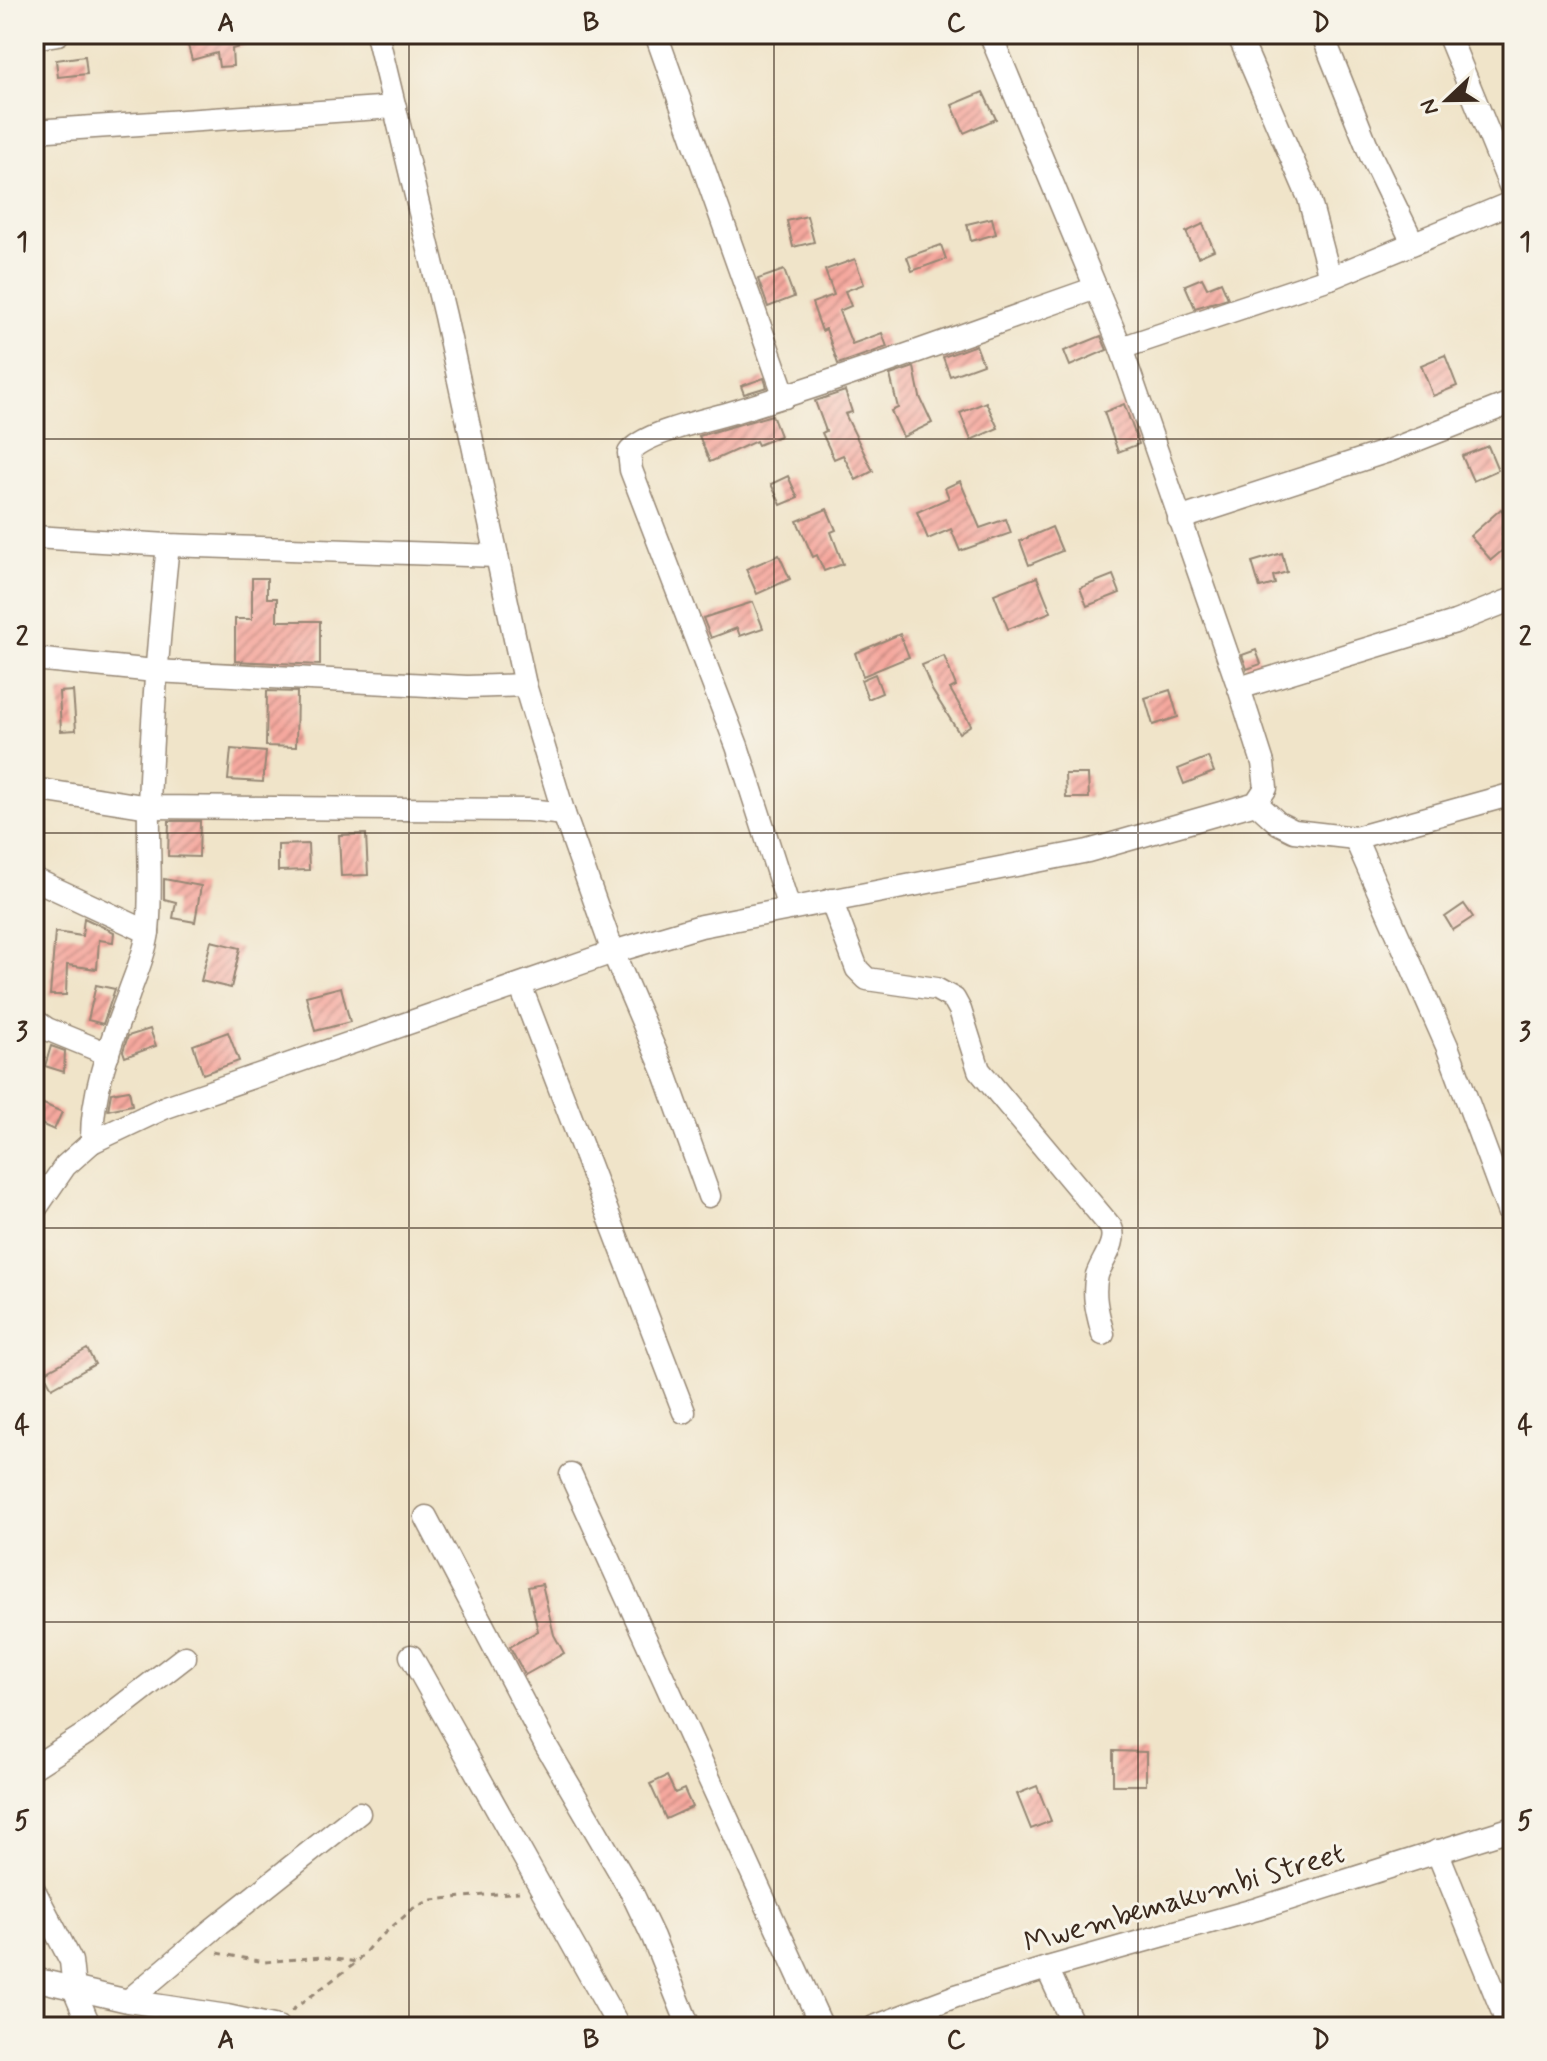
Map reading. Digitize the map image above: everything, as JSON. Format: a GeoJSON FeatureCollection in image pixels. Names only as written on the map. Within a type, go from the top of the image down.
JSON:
{"type":"FeatureCollection","features":[{"type":"Feature","properties":{"kind":"street"},"geometry":{"type":"LineString","coordinates":[[34,38],[58,34]]}},
{"type":"Feature","properties":{"kind":"street"},"geometry":{"type":"LineString","coordinates":[[377,34],[445,316],[525,685],[564,814],[613,952],[666,1076],[709,1196]]}},
{"type":"Feature","properties":{"kind":"street"},"geometry":{"type":"LineString","coordinates":[[656,34],[785,397]]}},
{"type":"Feature","properties":{"kind":"street"},"geometry":{"type":"LineString","coordinates":[[34,1211],[65,1166],[92,1142],[166,1107],[613,952],[701,926],[1088,851],[1256,803],[1266,788],[1263,763],[1239,688],[1121,348],[990,34]]}},
{"type":"Feature","properties":{"kind":"street"},"geometry":{"type":"LineString","coordinates":[[1238,34],[1309,198],[1330,278]]}},
{"type":"Feature","properties":{"kind":"street"},"geometry":{"type":"LineString","coordinates":[[1448,34],[1513,193]]}},
{"type":"Feature","properties":{"kind":"street"},"geometry":{"type":"LineString","coordinates":[[1325,41],[1371,156],[1413,243]]}},
{"type":"Feature","properties":{"kind":"street"},"geometry":{"type":"LineString","coordinates":[[34,131],[395,107]]}},
{"type":"Feature","properties":{"kind":"street"},"geometry":{"type":"LineString","coordinates":[[1121,348],[1330,278],[1513,202]]}},
{"type":"Feature","properties":{"kind":"street"},"geometry":{"type":"LineString","coordinates":[[789,908],[737,746],[631,470],[629,453],[633,446],[658,435],[785,397],[1096,288]]}},
{"type":"Feature","properties":{"kind":"street"},"geometry":{"type":"LineString","coordinates":[[1179,519],[1391,450],[1513,402]]}},
{"type":"Feature","properties":{"kind":"street"},"geometry":{"type":"LineString","coordinates":[[34,537],[168,545],[497,556]]}},
{"type":"Feature","properties":{"kind":"street"},"geometry":{"type":"LineString","coordinates":[[92,1142],[95,1100],[142,960],[148,932],[155,671],[168,545]]}},
{"type":"Feature","properties":{"kind":"street"},"geometry":{"type":"LineString","coordinates":[[1239,688],[1455,622],[1513,599]]}},
{"type":"Feature","properties":{"kind":"street"},"geometry":{"type":"LineString","coordinates":[[34,659],[155,671],[467,687],[525,685]]}},
{"type":"Feature","properties":{"kind":"street"},"geometry":{"type":"LineString","coordinates":[[34,789],[149,807],[528,810],[564,814]]}},
{"type":"Feature","properties":{"kind":"street"},"geometry":{"type":"LineString","coordinates":[[1256,803],[1278,823],[1294,831],[1355,838],[1513,794]]}},
{"type":"Feature","properties":{"kind":"street"},"geometry":{"type":"LineString","coordinates":[[1355,838],[1447,1046],[1513,1224]]}},
{"type":"Feature","properties":{"kind":"street"},"geometry":{"type":"LineString","coordinates":[[34,879],[148,932]]}},
{"type":"Feature","properties":{"kind":"street"},"geometry":{"type":"LineString","coordinates":[[831,900],[857,969],[867,979],[936,989],[954,999],[979,1070],[1110,1226],[1114,1233],[1113,1241],[1096,1278],[1094,1298],[1103,1334]]}},
{"type":"Feature","properties":{"kind":"street"},"geometry":{"type":"LineString","coordinates":[[520,985],[684,1412]]}},
{"type":"Feature","properties":{"kind":"street"},"geometry":{"type":"LineString","coordinates":[[34,1020],[47,1029],[108,1054]]}},
{"type":"Feature","properties":{"kind":"street"},"geometry":{"type":"LineString","coordinates":[[571,1475],[822,2027]]}},
{"type":"Feature","properties":{"kind":"street"},"geometry":{"type":"LineString","coordinates":[[426,1517],[545,1744],[632,1893],[689,2027]]}},
{"type":"Feature","properties":{"kind":"street"},"geometry":{"type":"LineString","coordinates":[[411,1656],[619,2027]]}},
{"type":"Feature","properties":{"kind":"street"},"geometry":{"type":"LineString","coordinates":[[34,1767],[87,1733],[185,1657]]}},
{"type":"Feature","properties":{"kind":"street"},"geometry":{"type":"LineString","coordinates":[[128,2001],[359,1813]]}},
{"type":"Feature","properties":{"kind":"street","name":"Mwembemakumbi Street"},"geometry":{"type":"LineString","coordinates":[[874,2027],[956,1996],[1257,1909],[1513,1828]]}},
{"type":"Feature","properties":{"kind":"street"},"geometry":{"type":"LineString","coordinates":[[1437,1851],[1509,2027]]}},
{"type":"Feature","properties":{"kind":"street"},"geometry":{"type":"LineString","coordinates":[[34,1890],[71,1961],[74,1989],[90,2027]]}},
{"type":"Feature","properties":{"kind":"street"},"geometry":{"type":"LineString","coordinates":[[1047,1968],[1074,2027]]}},
{"type":"Feature","properties":{"kind":"street"},"geometry":{"type":"LineString","coordinates":[[34,1979],[128,2001],[275,2026]]}},
{"type":"Feature","properties":{"kind":"street"},"geometry":{"type":"LineString","coordinates":[[154,2004],[162,2027]]}},
{"type":"Feature","properties":{"kind":"path"},"geometry":{"type":"LineString","coordinates":[[275,2026],[357,1962],[414,1908],[431,1900],[543,1891]]}},
{"type":"Feature","properties":{"kind":"path"},"geometry":{"type":"LineString","coordinates":[[190,1949],[264,1962],[321,1957],[357,1962]]}},
{"type":"Feature","properties":{"kind":"building"},"geometry":{"type":"Polygon","coordinates":[[[245,37],[246,45],[232,49],[233,66],[219,67],[217,53],[192,60],[187,42],[245,37]]]}},
{"type":"Feature","properties":{"kind":"building"},"geometry":{"type":"Polygon","coordinates":[[[85,56],[87,74],[58,77],[56,60],[85,56]]]}},
{"type":"Feature","properties":{"kind":"building"},"geometry":{"type":"Polygon","coordinates":[[[983,92],[996,119],[964,133],[952,105],[983,92]]]}},
{"type":"Feature","properties":{"kind":"building"},"geometry":{"type":"Polygon","coordinates":[[[807,216],[814,242],[793,247],[787,221],[807,216]]]}},
{"type":"Feature","properties":{"kind":"building"},"geometry":{"type":"Polygon","coordinates":[[[992,218],[996,234],[971,241],[967,224],[992,218]]]}},
{"type":"Feature","properties":{"kind":"building"},"geometry":{"type":"Polygon","coordinates":[[[1203,224],[1214,250],[1198,257],[1186,232],[1203,224]]]}},
{"type":"Feature","properties":{"kind":"building"},"geometry":{"type":"Polygon","coordinates":[[[941,245],[946,259],[912,271],[907,257],[941,245]]]}},
{"type":"Feature","properties":{"kind":"building"},"geometry":{"type":"Polygon","coordinates":[[[855,259],[864,284],[845,291],[851,306],[839,311],[852,344],[882,333],[887,347],[838,364],[826,329],[822,331],[812,303],[834,295],[825,270],[855,259]]]}},
{"type":"Feature","properties":{"kind":"building"},"geometry":{"type":"Polygon","coordinates":[[[784,270],[794,297],[768,307],[758,279],[784,270]]]}},
{"type":"Feature","properties":{"kind":"building"},"geometry":{"type":"Polygon","coordinates":[[[1202,278],[1207,288],[1221,282],[1228,298],[1195,308],[1185,285],[1202,278]]]}},
{"type":"Feature","properties":{"kind":"building"},"geometry":{"type":"Polygon","coordinates":[[[1101,336],[1107,350],[1070,366],[1064,351],[1101,336]]]}},
{"type":"Feature","properties":{"kind":"building"},"geometry":{"type":"Polygon","coordinates":[[[976,345],[983,364],[950,376],[943,357],[976,345]]]}},
{"type":"Feature","properties":{"kind":"building"},"geometry":{"type":"Polygon","coordinates":[[[1445,355],[1457,386],[1433,396],[1421,365],[1445,355]]]}},
{"type":"Feature","properties":{"kind":"building"},"geometry":{"type":"Polygon","coordinates":[[[914,367],[920,397],[932,423],[903,437],[891,411],[898,408],[890,375],[914,367]]]}},
{"type":"Feature","properties":{"kind":"building"},"geometry":{"type":"Polygon","coordinates":[[[764,378],[767,387],[744,394],[741,386],[764,378]]]}},
{"type":"Feature","properties":{"kind":"building"},"geometry":{"type":"Polygon","coordinates":[[[845,391],[852,412],[845,414],[873,471],[856,480],[843,455],[834,459],[822,433],[826,431],[815,401],[845,391]]]}},
{"type":"Feature","properties":{"kind":"building"},"geometry":{"type":"Polygon","coordinates":[[[986,402],[998,428],[971,440],[960,413],[986,402]]]}},
{"type":"Feature","properties":{"kind":"building"},"geometry":{"type":"Polygon","coordinates":[[[1124,404],[1139,444],[1118,452],[1104,412],[1124,404]]]}},
{"type":"Feature","properties":{"kind":"building"},"geometry":{"type":"Polygon","coordinates":[[[772,415],[780,436],[758,445],[756,441],[710,462],[699,436],[772,415]]]}},
{"type":"Feature","properties":{"kind":"building"},"geometry":{"type":"Polygon","coordinates":[[[1488,446],[1498,470],[1473,481],[1462,456],[1488,446]]]}},
{"type":"Feature","properties":{"kind":"building"},"geometry":{"type":"Polygon","coordinates":[[[788,476],[798,498],[781,505],[771,484],[788,476]]]}},
{"type":"Feature","properties":{"kind":"building"},"geometry":{"type":"Polygon","coordinates":[[[960,481],[980,528],[1006,519],[1011,533],[960,551],[951,529],[928,539],[917,512],[949,498],[945,488],[960,481]]]}},
{"type":"Feature","properties":{"kind":"building"},"geometry":{"type":"Polygon","coordinates":[[[827,509],[836,530],[831,532],[843,564],[824,571],[817,555],[813,557],[797,521],[827,509]]]}},
{"type":"Feature","properties":{"kind":"building"},"geometry":{"type":"Polygon","coordinates":[[[1501,509],[1513,523],[1502,534],[1510,544],[1491,560],[1470,536],[1501,509]]]}},
{"type":"Feature","properties":{"kind":"building"},"geometry":{"type":"Polygon","coordinates":[[[1052,527],[1062,551],[1029,565],[1020,541],[1052,527]]]}},
{"type":"Feature","properties":{"kind":"building"},"geometry":{"type":"Polygon","coordinates":[[[1282,553],[1287,572],[1273,576],[1275,584],[1260,588],[1252,562],[1282,553]]]}},
{"type":"Feature","properties":{"kind":"building"},"geometry":{"type":"Polygon","coordinates":[[[779,555],[790,579],[757,594],[746,569],[779,555]]]}},
{"type":"Feature","properties":{"kind":"building"},"geometry":{"type":"Polygon","coordinates":[[[1113,575],[1120,593],[1087,606],[1080,588],[1113,575]]]}},
{"type":"Feature","properties":{"kind":"building"},"geometry":{"type":"Polygon","coordinates":[[[1037,577],[1051,612],[1008,629],[994,594],[1037,577]]]}},
{"type":"Feature","properties":{"kind":"building"},"geometry":{"type":"Polygon","coordinates":[[[252,578],[267,578],[267,598],[277,598],[277,621],[320,621],[320,665],[235,661],[235,619],[252,619],[252,578]]]}},
{"type":"Feature","properties":{"kind":"building"},"geometry":{"type":"Polygon","coordinates":[[[753,602],[763,628],[740,636],[737,628],[711,638],[703,618],[753,602]]]}},
{"type":"Feature","properties":{"kind":"building"},"geometry":{"type":"Polygon","coordinates":[[[900,634],[909,657],[863,676],[855,653],[900,634]]]}},
{"type":"Feature","properties":{"kind":"building"},"geometry":{"type":"Polygon","coordinates":[[[1256,650],[1261,664],[1247,669],[1242,655],[1256,650]]]}},
{"type":"Feature","properties":{"kind":"building"},"geometry":{"type":"Polygon","coordinates":[[[944,656],[956,686],[950,689],[971,725],[959,733],[932,690],[922,665],[944,656]]]}},
{"type":"Feature","properties":{"kind":"building"},"geometry":{"type":"Polygon","coordinates":[[[875,674],[882,693],[868,699],[861,680],[875,674]]]}},
{"type":"Feature","properties":{"kind":"building"},"geometry":{"type":"Polygon","coordinates":[[[1170,690],[1178,717],[1153,725],[1145,698],[1170,690]]]}},
{"type":"Feature","properties":{"kind":"building"},"geometry":{"type":"Polygon","coordinates":[[[73,691],[76,730],[61,731],[59,692],[73,691]]]}},
{"type":"Feature","properties":{"kind":"building"},"geometry":{"type":"Polygon","coordinates":[[[267,691],[297,692],[296,747],[266,746],[267,691]]]}},
{"type":"Feature","properties":{"kind":"building"},"geometry":{"type":"Polygon","coordinates":[[[231,749],[266,752],[263,782],[228,780],[231,749]]]}},
{"type":"Feature","properties":{"kind":"building"},"geometry":{"type":"Polygon","coordinates":[[[1208,757],[1214,772],[1184,784],[1178,769],[1208,757]]]}},
{"type":"Feature","properties":{"kind":"building"},"geometry":{"type":"Polygon","coordinates":[[[1065,774],[1088,774],[1089,798],[1066,798],[1065,774]]]}},
{"type":"Feature","properties":{"kind":"building"},"geometry":{"type":"Polygon","coordinates":[[[169,821],[200,821],[199,857],[168,856],[169,821]]]}},
{"type":"Feature","properties":{"kind":"building"},"geometry":{"type":"Polygon","coordinates":[[[366,834],[368,875],[341,876],[339,835],[366,834]]]}},
{"type":"Feature","properties":{"kind":"building"},"geometry":{"type":"Polygon","coordinates":[[[308,844],[309,870],[278,871],[278,845],[308,844]]]}},
{"type":"Feature","properties":{"kind":"building"},"geometry":{"type":"Polygon","coordinates":[[[164,879],[201,886],[195,922],[173,918],[176,902],[164,899],[164,879]]]}},
{"type":"Feature","properties":{"kind":"building"},"geometry":{"type":"Polygon","coordinates":[[[1464,904],[1473,917],[1453,930],[1445,917],[1464,904]]]}},
{"type":"Feature","properties":{"kind":"building"},"geometry":{"type":"Polygon","coordinates":[[[84,918],[114,932],[113,942],[99,940],[97,969],[67,965],[66,995],[50,995],[55,932],[82,936],[84,918]]]}},
{"type":"Feature","properties":{"kind":"building"},"geometry":{"type":"Polygon","coordinates":[[[211,941],[240,948],[231,988],[201,981],[211,941]]]}},
{"type":"Feature","properties":{"kind":"building"},"geometry":{"type":"Polygon","coordinates":[[[96,985],[115,989],[103,1024],[88,1020],[96,985]]]}},
{"type":"Feature","properties":{"kind":"building"},"geometry":{"type":"Polygon","coordinates":[[[341,987],[350,1022],[315,1031],[306,996],[341,987]]]}},
{"type":"Feature","properties":{"kind":"building"},"geometry":{"type":"Polygon","coordinates":[[[150,1029],[156,1046],[125,1057],[123,1051],[128,1036],[150,1029]]]}},
{"type":"Feature","properties":{"kind":"building"},"geometry":{"type":"Polygon","coordinates":[[[228,1032],[239,1061],[203,1074],[193,1045],[228,1032]]]}},
{"type":"Feature","properties":{"kind":"building"},"geometry":{"type":"Polygon","coordinates":[[[51,1046],[65,1051],[64,1072],[45,1066],[51,1046]]]}},
{"type":"Feature","properties":{"kind":"building"},"geometry":{"type":"Polygon","coordinates":[[[129,1090],[132,1105],[108,1110],[111,1093],[129,1090]]]}},
{"type":"Feature","properties":{"kind":"building"},"geometry":{"type":"Polygon","coordinates":[[[39,1102],[62,1112],[54,1130],[34,1121],[39,1102]]]}},
{"type":"Feature","properties":{"kind":"building"},"geometry":{"type":"Polygon","coordinates":[[[87,1349],[95,1364],[52,1388],[44,1373],[87,1349]]]}},
{"type":"Feature","properties":{"kind":"building"},"geometry":{"type":"Polygon","coordinates":[[[542,1584],[554,1635],[564,1653],[525,1675],[510,1647],[538,1631],[528,1587],[542,1584]]]}},
{"type":"Feature","properties":{"kind":"building"},"geometry":{"type":"Polygon","coordinates":[[[1113,1751],[1146,1752],[1146,1785],[1113,1785],[1113,1751]]]}},
{"type":"Feature","properties":{"kind":"building"},"geometry":{"type":"Polygon","coordinates":[[[667,1776],[675,1793],[684,1789],[692,1807],[666,1819],[650,1784],[667,1776]]]}},
{"type":"Feature","properties":{"kind":"building"},"geometry":{"type":"Polygon","coordinates":[[[1037,1786],[1051,1821],[1031,1829],[1017,1794],[1037,1786]]]}}]}
